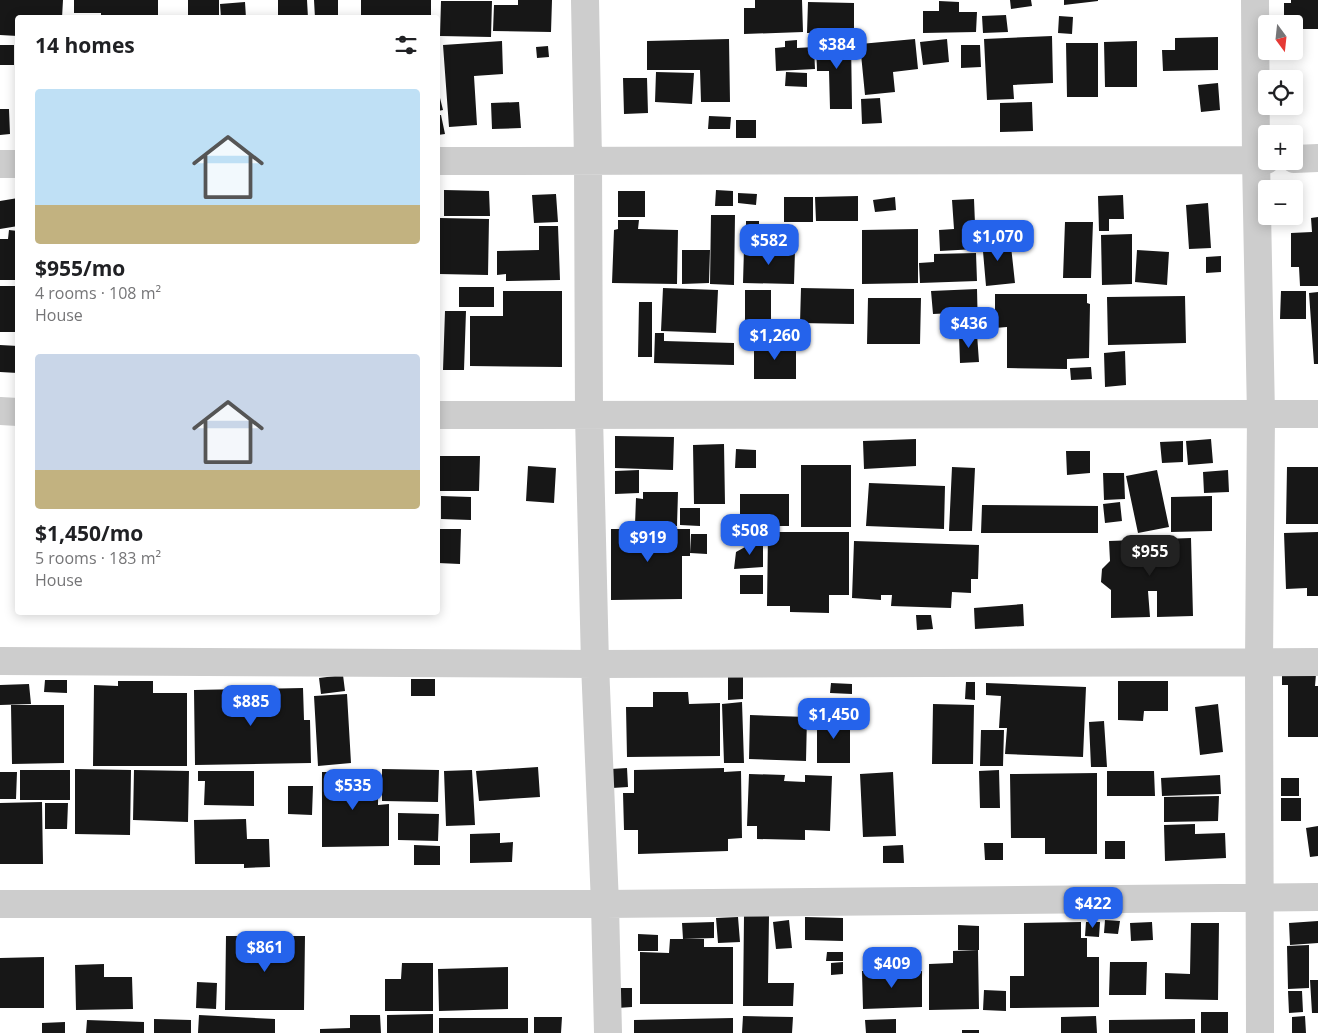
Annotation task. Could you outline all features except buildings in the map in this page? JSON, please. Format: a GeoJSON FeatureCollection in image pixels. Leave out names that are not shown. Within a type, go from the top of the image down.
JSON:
{"type":"FeatureCollection","features":[{"type":"Feature","properties":{"kind":"street"},"geometry":{"type":"LineString","coordinates":[[585,0],[589,416],[595,664],[605,904],[608,1033]]}},
{"type":"Feature","properties":{"kind":"street"},"geometry":{"type":"LineString","coordinates":[[1255,0],[1260,125]]}},
{"type":"Feature","properties":{"kind":"street"},"geometry":{"type":"LineString","coordinates":[[1303,159],[1318,158]]}},
{"type":"Feature","properties":{"kind":"street"},"geometry":{"type":"LineString","coordinates":[[440,161],[588,159],[1258,160]]}},
{"type":"Feature","properties":{"kind":"street"},"geometry":{"type":"LineString","coordinates":[[0,164],[15,164]]}},
{"type":"Feature","properties":{"kind":"street"},"geometry":{"type":"LineString","coordinates":[[1260,1033],[1261,170]]}},
{"type":"Feature","properties":{"kind":"street"},"geometry":{"type":"LineString","coordinates":[[0,411],[15,412]]}},
{"type":"Feature","properties":{"kind":"street"},"geometry":{"type":"LineString","coordinates":[[440,415],[1318,414]]}},
{"type":"Feature","properties":{"kind":"street"},"geometry":{"type":"LineString","coordinates":[[0,661],[595,664],[1318,662]]}},
{"type":"Feature","properties":{"kind":"street"},"geometry":{"type":"LineString","coordinates":[[0,904],[605,904],[1318,897]]}}]}
